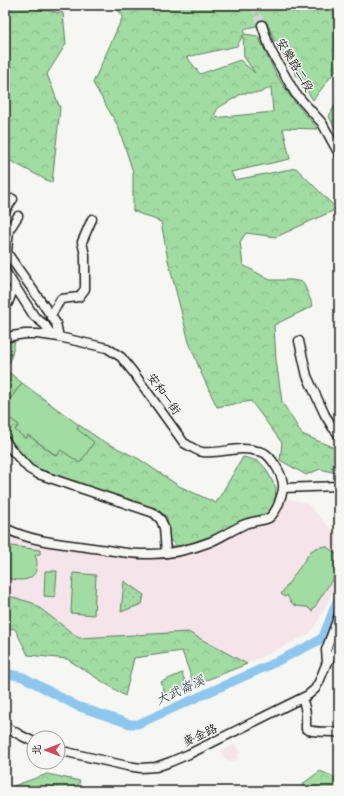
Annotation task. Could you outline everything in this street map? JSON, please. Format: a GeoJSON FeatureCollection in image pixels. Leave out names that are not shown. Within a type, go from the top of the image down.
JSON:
{"type":"FeatureCollection","features":[{"type":"Feature","properties":{"kind":"street","name":"安樂路二段"},"geometry":{"type":"LineString","coordinates":[[262,25],[271,51],[295,93],[322,123],[339,154]]}},
{"type":"Feature","properties":{"kind":"street"},"geometry":{"type":"LineString","coordinates":[[5,211],[13,199]]}},
{"type":"Feature","properties":{"kind":"street"},"geometry":{"type":"LineString","coordinates":[[18,216],[9,230],[6,251],[56,323],[55,336]]}},
{"type":"Feature","properties":{"kind":"street"},"geometry":{"type":"LineString","coordinates":[[51,315],[61,299],[79,297],[85,289],[85,255],[82,242],[92,219]]}},
{"type":"Feature","properties":{"kind":"street"},"geometry":{"type":"LineString","coordinates":[[5,271],[34,316],[55,336]]}},
{"type":"Feature","properties":{"kind":"street"},"geometry":{"type":"LineString","coordinates":[[5,305],[8,303],[14,287]]}},
{"type":"Feature","properties":{"kind":"street","name":"安和一街"},"geometry":{"type":"LineString","coordinates":[[5,336],[25,334],[55,336],[107,348],[121,358],[133,372],[184,443],[202,452],[242,448],[264,453],[274,462],[281,475],[283,488]]}},
{"type":"Feature","properties":{"kind":"street"},"geometry":{"type":"LineString","coordinates":[[299,341],[307,376],[325,415],[339,436]]}},
{"type":"Feature","properties":{"kind":"street"},"geometry":{"type":"LineString","coordinates":[[5,440],[10,448],[30,469],[38,474],[154,513],[161,520],[164,528],[166,553]]}},
{"type":"Feature","properties":{"kind":"street"},"geometry":{"type":"LineString","coordinates":[[5,528],[36,540],[127,552],[150,554],[166,553],[180,551],[210,542],[242,525],[268,518],[274,513],[278,506],[283,488],[339,486]]}},
{"type":"Feature","properties":{"kind":"street","name":"麥金路"},"geometry":{"type":"LineString","coordinates":[[327,662],[326,650],[339,615]]}},
{"type":"Feature","properties":{"kind":"street","name":"麥金路"},"geometry":{"type":"LineString","coordinates":[[66,752],[141,768],[156,767],[170,762],[308,696],[321,677],[327,662],[334,654],[339,640]]}},
{"type":"Feature","properties":{"kind":"street"},"geometry":{"type":"LineString","coordinates":[[302,700],[306,709],[306,729],[311,732],[339,732]]}},
{"type":"Feature","properties":{"kind":"street"},"geometry":{"type":"LineString","coordinates":[[5,726],[26,738]]}},
{"type":"Feature","properties":{"kind":"shaded area"},"geometry":{"type":"Polygon","coordinates":[[[287,498],[308,504],[339,536],[339,579],[319,620],[309,634],[247,664],[188,632],[79,638],[33,603],[5,595],[5,534],[32,542],[132,555],[167,556],[225,538],[268,522],[279,512],[287,498]]]}},
{"type":"Feature","properties":{"kind":"shaded area"},"geometry":{"type":"Polygon","coordinates":[[[235,744],[240,753],[237,754],[238,758],[231,762],[225,759],[221,751],[235,744]]]}},
{"type":"Feature","properties":{"kind":"green space"},"geometry":{"type":"Polygon","coordinates":[[[5,5],[63,13],[66,44],[47,74],[60,108],[52,183],[5,158],[5,5]]]}},
{"type":"Feature","properties":{"kind":"green space"},"geometry":{"type":"Polygon","coordinates":[[[114,5],[339,5],[339,66],[313,100],[278,48],[267,23],[245,29],[244,34],[258,36],[276,74],[293,100],[318,129],[283,128],[290,159],[231,172],[235,180],[296,168],[337,209],[276,237],[246,233],[240,242],[243,265],[270,280],[292,280],[303,282],[313,306],[274,325],[276,360],[282,402],[302,434],[339,450],[339,468],[331,467],[336,473],[320,469],[306,475],[280,460],[282,443],[251,401],[217,407],[202,375],[189,342],[168,260],[161,222],[133,211],[133,172],[118,126],[93,83],[123,16],[114,5]],[[243,35],[237,46],[187,57],[200,74],[240,60],[255,73],[244,57],[243,35]],[[271,87],[260,93],[243,93],[218,108],[213,118],[273,112],[271,87]]]}},
{"type":"Feature","properties":{"kind":"green space"},"geometry":{"type":"Polygon","coordinates":[[[339,98],[339,137],[329,116],[339,98]]]}},
{"type":"Feature","properties":{"kind":"green space"},"geometry":{"type":"Polygon","coordinates":[[[15,341],[10,362],[5,362],[5,343],[15,341]]]}},
{"type":"Feature","properties":{"kind":"green space"},"geometry":{"type":"Polygon","coordinates":[[[5,369],[22,383],[5,406],[5,369]]]}},
{"type":"Feature","properties":{"kind":"green space"},"geometry":{"type":"Polygon","coordinates":[[[22,383],[79,425],[77,429],[94,442],[80,463],[61,450],[57,456],[28,435],[26,439],[15,430],[19,425],[5,415],[5,406],[22,383]]]}},
{"type":"Feature","properties":{"kind":"green space"},"geometry":{"type":"Polygon","coordinates":[[[5,415],[19,425],[15,430],[28,435],[56,456],[79,425],[101,440],[139,459],[179,486],[216,503],[243,457],[260,462],[266,469],[276,488],[272,510],[260,517],[242,520],[224,532],[178,547],[169,539],[167,517],[159,511],[28,465],[5,433],[5,415]]]}},
{"type":"Feature","properties":{"kind":"green space"},"geometry":{"type":"Polygon","coordinates":[[[5,545],[40,550],[40,554],[35,555],[37,564],[36,572],[30,578],[21,580],[5,578],[5,545]]]}},
{"type":"Feature","properties":{"kind":"green space"},"geometry":{"type":"Polygon","coordinates":[[[325,546],[339,556],[339,569],[312,611],[308,607],[301,607],[293,604],[290,602],[287,595],[285,597],[281,594],[311,551],[325,546]]]}},
{"type":"Feature","properties":{"kind":"green space"},"geometry":{"type":"Polygon","coordinates":[[[45,571],[57,571],[55,597],[44,596],[45,571]]]}},
{"type":"Feature","properties":{"kind":"green space"},"geometry":{"type":"Polygon","coordinates":[[[73,573],[96,575],[94,615],[71,613],[73,573]]]}},
{"type":"Feature","properties":{"kind":"green space"},"geometry":{"type":"Polygon","coordinates":[[[124,581],[144,595],[142,604],[121,612],[124,581]]]}},
{"type":"Feature","properties":{"kind":"green space"},"geometry":{"type":"Polygon","coordinates":[[[5,595],[33,603],[79,638],[188,632],[247,664],[194,685],[182,651],[134,658],[125,696],[67,659],[28,655],[15,629],[5,628],[5,595]]]}},
{"type":"Feature","properties":{"kind":"green space"},"geometry":{"type":"Polygon","coordinates":[[[182,673],[187,687],[166,696],[161,682],[182,673]]]}},
{"type":"Feature","properties":{"kind":"green space"},"geometry":{"type":"Polygon","coordinates":[[[320,771],[339,779],[339,791],[300,791],[304,783],[320,771]]]}},
{"type":"Feature","properties":{"kind":"green space"},"geometry":{"type":"Polygon","coordinates":[[[47,774],[80,781],[76,791],[5,791],[5,789],[47,774]]]}},
{"type":"Feature","properties":{"kind":"waterway","name":"大武崙溪"},"geometry":{"type":"LineString","coordinates":[[5,673],[23,677],[77,706],[130,724],[138,724],[272,664],[316,642],[323,637],[339,596]]}},
{"type":"Feature","properties":{"kind":"tunnel"},"geometry":{"type":"LineString","coordinates":[[253,5],[262,25]]}}]}
